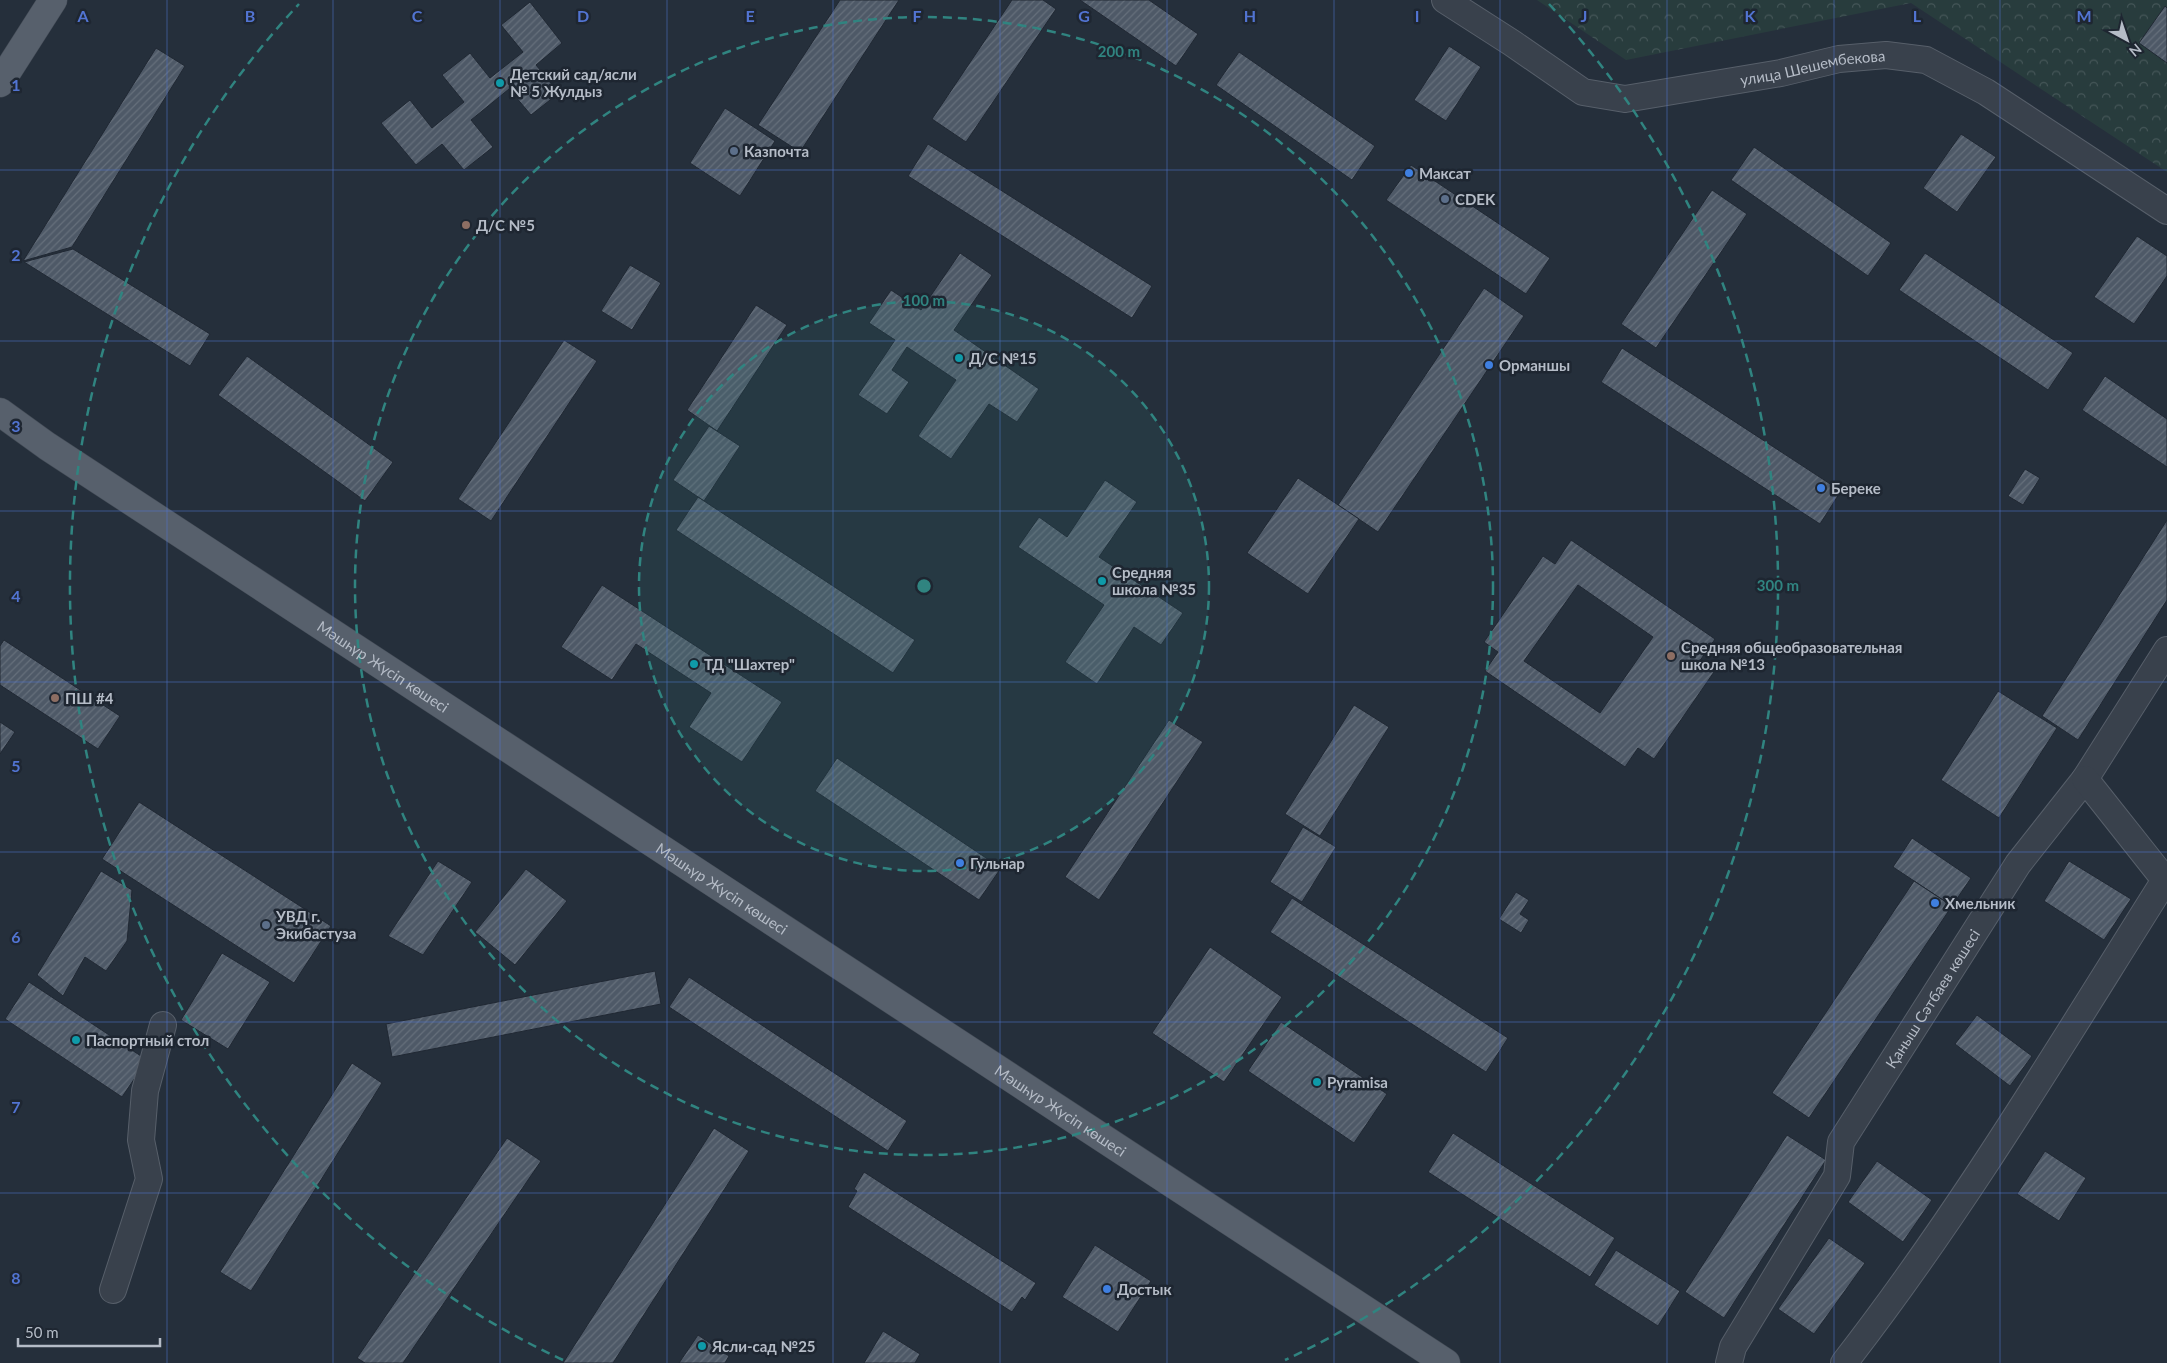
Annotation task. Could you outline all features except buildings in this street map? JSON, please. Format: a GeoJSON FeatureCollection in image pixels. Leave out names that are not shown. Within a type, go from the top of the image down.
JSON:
{"type":"FeatureCollection","features":[{"type":"Feature","properties":{"kind":"main road"},"geometry":{"type":"LineString","coordinates":[[0,83],[53,0]]}},
{"type":"Feature","properties":{"kind":"main road","name":"Мәшһүр Жүсіп көшесі"},"geometry":{"type":"LineString","coordinates":[[0,412],[55,451],[1446,1363]]}},
{"type":"Feature","properties":{"kind":"street","name":"улица Шешембекова"},"geometry":{"type":"LineString","coordinates":[[1445,0],[1583,92],[1625,99],[1781,72],[1839,59],[1886,55],[1926,60],[1986,92],[2167,211]]}},
{"type":"Feature","properties":{"kind":"street","name":"Қаныш Сәтбаев көшесі"},"geometry":{"type":"LineString","coordinates":[[1729,1363],[1734,1347],[1837,1176],[1841,1142],[2018,864],[2085,780],[2167,650]]}},
{"type":"Feature","properties":{"kind":"street"},"geometry":{"type":"LineString","coordinates":[[1844,1363],[1892,1301],[1985,1164],[2165,880],[2085,780]]}},
{"type":"Feature","properties":{"kind":"street"},"geometry":{"type":"LineString","coordinates":[[113,1290],[149,1180],[141,1140],[145,1091],[163,1024]]}},
{"type":"Feature","properties":{"kind":"green space"},"geometry":{"type":"Polygon","coordinates":[[[1537,0],[2167,0],[2167,172],[1911,3],[1626,60],[1537,0]]]}},
{"type":"Feature","properties":{"kind":"place","name":"Детский сад/ясли № 5 Жулдыз"},"geometry":{"type":"Point","coordinates":[500,83]}},
{"type":"Feature","properties":{"kind":"place","name":"Казпочта"},"geometry":{"type":"Point","coordinates":[734,151]}},
{"type":"Feature","properties":{"kind":"place","name":"Максат"},"geometry":{"type":"Point","coordinates":[1409,173]}},
{"type":"Feature","properties":{"kind":"place","name":"CDEK"},"geometry":{"type":"Point","coordinates":[1445,199]}},
{"type":"Feature","properties":{"kind":"place","name":"Д/С №5"},"geometry":{"type":"Point","coordinates":[466,225]}},
{"type":"Feature","properties":{"kind":"place","name":"Д/С №15"},"geometry":{"type":"Point","coordinates":[959,358]}},
{"type":"Feature","properties":{"kind":"place","name":"Орманшы"},"geometry":{"type":"Point","coordinates":[1489,365]}},
{"type":"Feature","properties":{"kind":"place","name":"Береке"},"geometry":{"type":"Point","coordinates":[1821,488]}},
{"type":"Feature","properties":{"kind":"place","name":"Средняя школа №35"},"geometry":{"type":"Point","coordinates":[1102,581]}},
{"type":"Feature","properties":{"kind":"place","name":"Средняя общеобразовательная школа №13"},"geometry":{"type":"Point","coordinates":[1671,656]}},
{"type":"Feature","properties":{"kind":"place","name":"ТД \"Шахтер\""},"geometry":{"type":"Point","coordinates":[694,664]}},
{"type":"Feature","properties":{"kind":"place","name":"ПШ #4"},"geometry":{"type":"Point","coordinates":[55,698]}},
{"type":"Feature","properties":{"kind":"place","name":"Гульнар"},"geometry":{"type":"Point","coordinates":[960,863]}},
{"type":"Feature","properties":{"kind":"place","name":"Хмельник"},"geometry":{"type":"Point","coordinates":[1935,903]}},
{"type":"Feature","properties":{"kind":"place","name":"УВД г. Экибастуза"},"geometry":{"type":"Point","coordinates":[266,925]}},
{"type":"Feature","properties":{"kind":"place","name":"Паспортный стол"},"geometry":{"type":"Point","coordinates":[76,1040]}},
{"type":"Feature","properties":{"kind":"place","name":"Pyramisa"},"geometry":{"type":"Point","coordinates":[1317,1082]}},
{"type":"Feature","properties":{"kind":"place","name":"Достык"},"geometry":{"type":"Point","coordinates":[1107,1289]}},
{"type":"Feature","properties":{"kind":"place","name":"Ясли-сад №25"},"geometry":{"type":"Point","coordinates":[702,1346]}}]}
